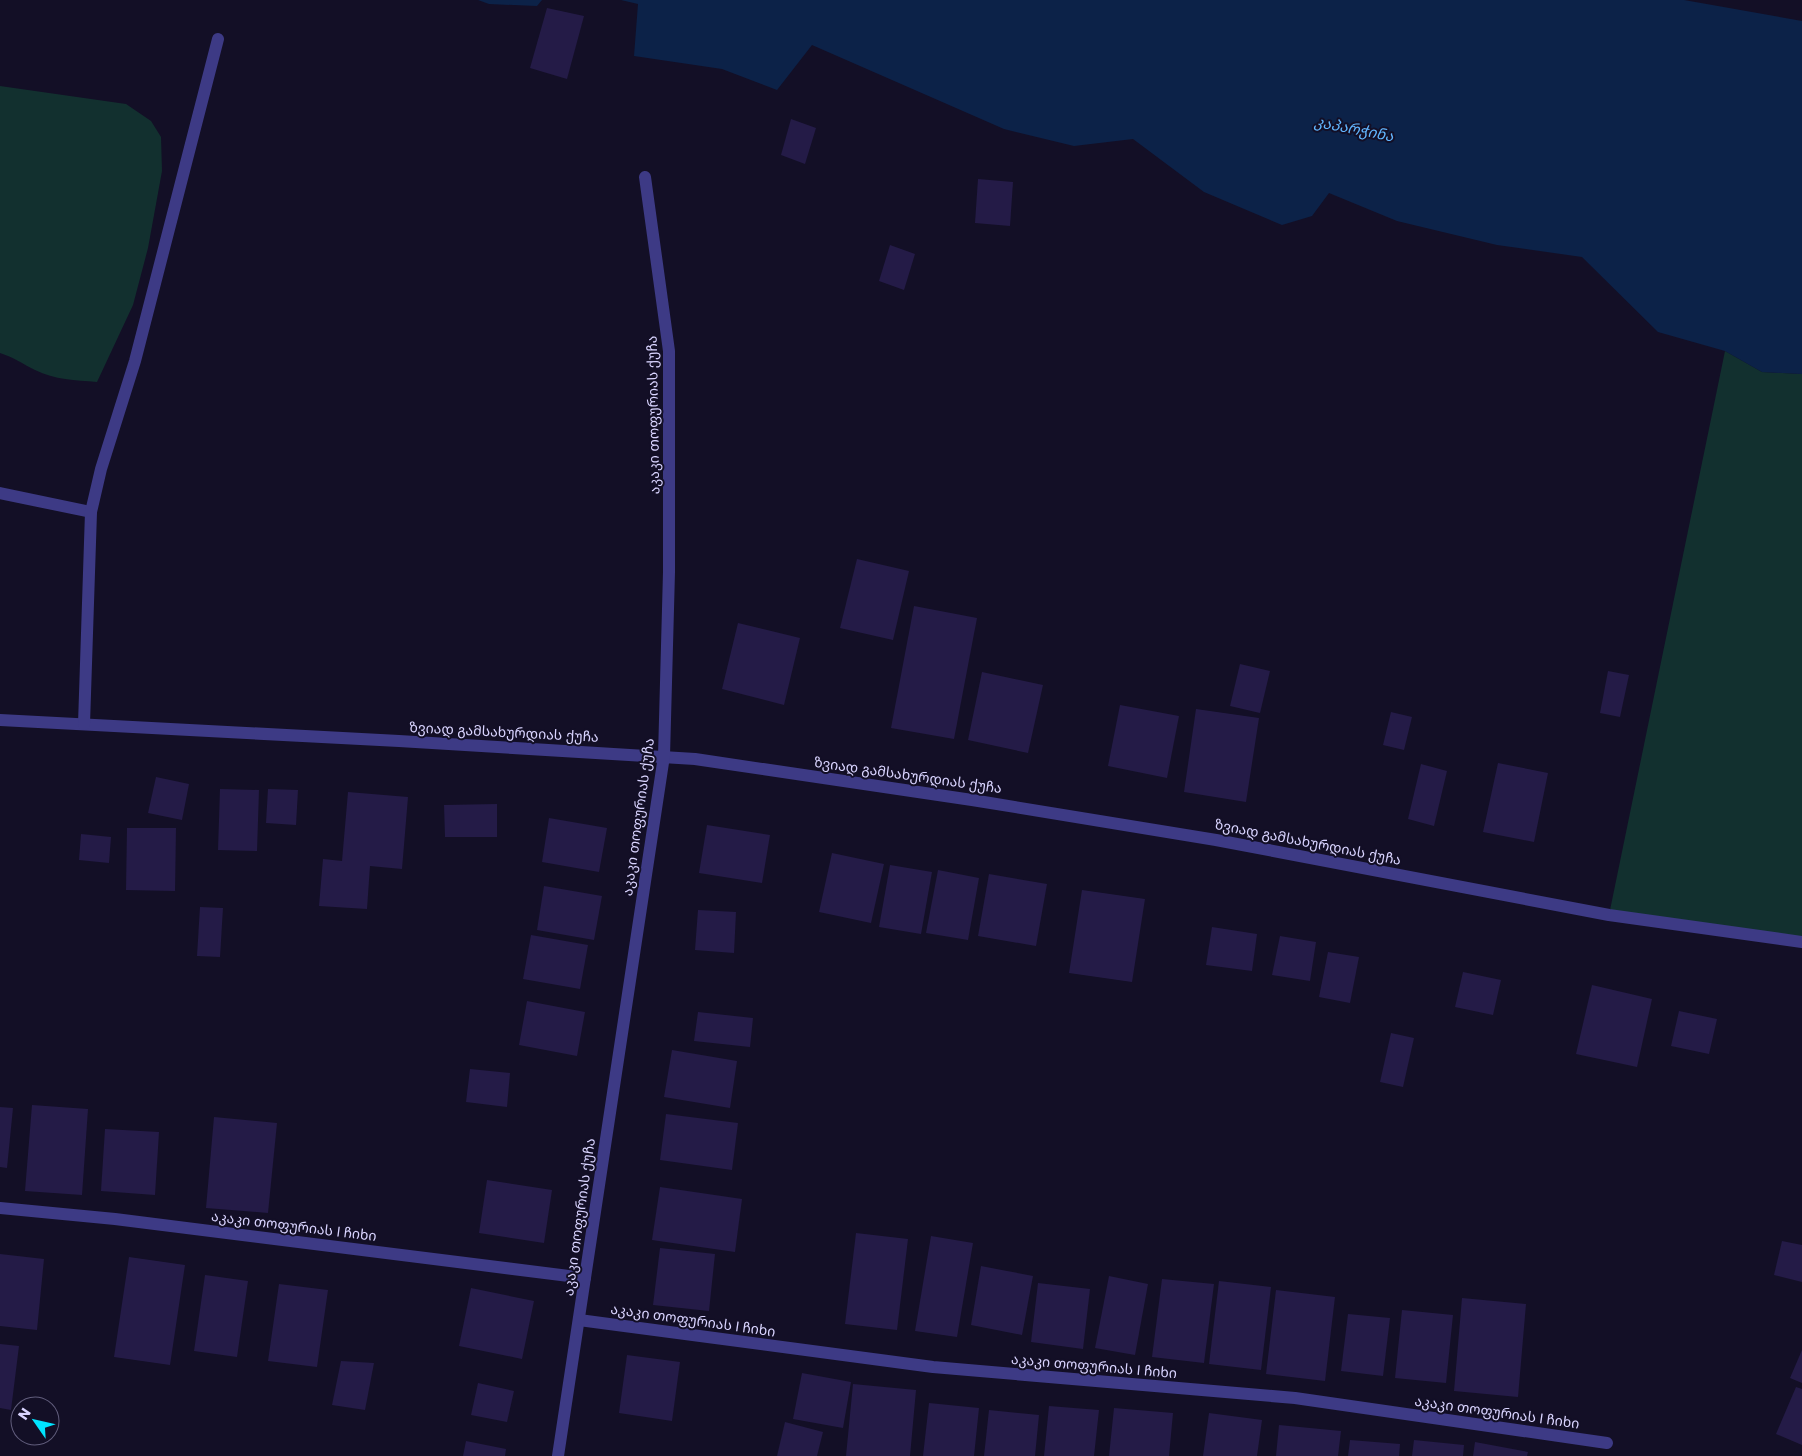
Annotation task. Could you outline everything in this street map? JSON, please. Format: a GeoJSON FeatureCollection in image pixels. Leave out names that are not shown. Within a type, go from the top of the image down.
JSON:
{"type":"FeatureCollection","features":[{"type":"Feature","properties":{"kind":"street"},"geometry":{"type":"LineString","coordinates":[[84,724],[91,512],[101,469],[135,361],[218,39]]}},
{"type":"Feature","properties":{"kind":"street","name":"აკაკი თოფურიას ქუჩა"},"geometry":{"type":"LineString","coordinates":[[558,1456],[664,756],[669,572],[669,351],[645,177]]}},
{"type":"Feature","properties":{"kind":"street"},"geometry":{"type":"LineString","coordinates":[[0,493],[91,512]]}},
{"type":"Feature","properties":{"kind":"street","name":"ზვიად გამსახურდიას ქუჩა"},"geometry":{"type":"LineString","coordinates":[[0,720],[664,756],[1011,806],[1216,840],[1609,915],[1802,942]]}},
{"type":"Feature","properties":{"kind":"street","name":"აკაკი თოფურიას I ჩიხი"},"geometry":{"type":"LineString","coordinates":[[0,1208],[115,1219],[584,1278]]}},
{"type":"Feature","properties":{"kind":"street","name":"აკაკი თოფურიას I ჩიხი"},"geometry":{"type":"LineString","coordinates":[[579,1320],[933,1367],[1295,1398],[1607,1443]]}},
{"type":"Feature","properties":{"kind":"green space"},"geometry":{"type":"Polygon","coordinates":[[[0,86],[126,104],[151,121],[161,137],[162,171],[148,248],[133,305],[97,382],[50,376],[0,353],[0,86]]]}},
{"type":"Feature","properties":{"kind":"green space"},"geometry":{"type":"Polygon","coordinates":[[[1725,351],[1762,372],[1802,374],[1802,941],[1609,915],[1725,351]]]}},
{"type":"Feature","properties":{"kind":"water"},"geometry":{"type":"Polygon","coordinates":[[[478,0],[542,0],[537,6],[489,4],[478,0]]]}},
{"type":"Feature","properties":{"kind":"water","name":"კაპარჭინა"},"geometry":{"type":"Polygon","coordinates":[[[621,0],[1684,0],[1802,21],[1802,374],[1762,372],[1725,351],[1658,332],[1582,257],[1497,245],[1397,221],[1329,193],[1312,216],[1282,225],[1204,192],[1133,139],[1074,146],[1004,129],[812,45],[777,90],[722,69],[634,56],[638,4],[621,0]]]}},
{"type":"Feature","properties":{"kind":"building"},"geometry":{"type":"Polygon","coordinates":[[[547,8],[584,16],[567,79],[530,68],[547,8]]]}},
{"type":"Feature","properties":{"kind":"building"},"geometry":{"type":"Polygon","coordinates":[[[791,119],[816,128],[805,164],[781,155],[791,119]]]}},
{"type":"Feature","properties":{"kind":"building"},"geometry":{"type":"Polygon","coordinates":[[[978,179],[1013,182],[1010,226],[975,223],[978,179]]]}},
{"type":"Feature","properties":{"kind":"building"},"geometry":{"type":"Polygon","coordinates":[[[890,245],[915,254],[904,290],[879,281],[890,245]]]}},
{"type":"Feature","properties":{"kind":"building"},"geometry":{"type":"Polygon","coordinates":[[[857,559],[909,571],[893,640],[840,628],[857,559]]]}},
{"type":"Feature","properties":{"kind":"building"},"geometry":{"type":"Polygon","coordinates":[[[914,606],[977,618],[954,739],[891,728],[914,606]]]}},
{"type":"Feature","properties":{"kind":"building"},"geometry":{"type":"Polygon","coordinates":[[[738,623],[800,638],[784,705],[722,689],[738,623]]]}},
{"type":"Feature","properties":{"kind":"building"},"geometry":{"type":"Polygon","coordinates":[[[1240,664],[1270,671],[1260,713],[1230,706],[1240,664]]]}},
{"type":"Feature","properties":{"kind":"building"},"geometry":{"type":"Polygon","coordinates":[[[1608,671],[1629,675],[1620,717],[1600,713],[1608,671]]]}},
{"type":"Feature","properties":{"kind":"building"},"geometry":{"type":"Polygon","coordinates":[[[982,672],[1043,685],[1028,753],[968,740],[982,672]]]}},
{"type":"Feature","properties":{"kind":"building"},"geometry":{"type":"Polygon","coordinates":[[[1120,705],[1179,716],[1167,778],[1108,766],[1120,705]]]}},
{"type":"Feature","properties":{"kind":"building"},"geometry":{"type":"Polygon","coordinates":[[[1196,709],[1259,718],[1246,802],[1184,792],[1196,709]]]}},
{"type":"Feature","properties":{"kind":"building"},"geometry":{"type":"Polygon","coordinates":[[[1391,712],[1412,717],[1404,750],[1383,745],[1391,712]]]}},
{"type":"Feature","properties":{"kind":"building"},"geometry":{"type":"Polygon","coordinates":[[[1498,763],[1548,773],[1534,842],[1483,832],[1498,763]]]}},
{"type":"Feature","properties":{"kind":"building"},"geometry":{"type":"Polygon","coordinates":[[[1421,764],[1447,771],[1434,826],[1408,819],[1421,764]]]}},
{"type":"Feature","properties":{"kind":"building"},"geometry":{"type":"Polygon","coordinates":[[[156,777],[189,784],[182,820],[148,813],[156,777]]]}},
{"type":"Feature","properties":{"kind":"building"},"geometry":{"type":"Polygon","coordinates":[[[220,789],[259,790],[257,851],[218,850],[220,789]]]}},
{"type":"Feature","properties":{"kind":"building"},"geometry":{"type":"Polygon","coordinates":[[[268,789],[298,790],[296,825],[266,823],[268,789]]]}},
{"type":"Feature","properties":{"kind":"building"},"geometry":{"type":"Polygon","coordinates":[[[348,792],[408,797],[402,869],[370,866],[367,909],[319,906],[323,859],[342,861],[348,792]]]}},
{"type":"Feature","properties":{"kind":"building"},"geometry":{"type":"Polygon","coordinates":[[[497,804],[497,837],[445,837],[444,805],[497,804]]]}},
{"type":"Feature","properties":{"kind":"building"},"geometry":{"type":"Polygon","coordinates":[[[549,818],[607,828],[599,872],[542,862],[549,818]]]}},
{"type":"Feature","properties":{"kind":"building"},"geometry":{"type":"Polygon","coordinates":[[[707,825],[770,835],[762,883],[699,873],[707,825]]]}},
{"type":"Feature","properties":{"kind":"building"},"geometry":{"type":"Polygon","coordinates":[[[127,828],[176,828],[175,891],[126,890],[127,828]]]}},
{"type":"Feature","properties":{"kind":"building"},"geometry":{"type":"Polygon","coordinates":[[[81,834],[111,837],[109,863],[79,860],[81,834]]]}},
{"type":"Feature","properties":{"kind":"building"},"geometry":{"type":"Polygon","coordinates":[[[832,853],[884,864],[871,923],[819,912],[832,853]]]}},
{"type":"Feature","properties":{"kind":"building"},"geometry":{"type":"Polygon","coordinates":[[[890,865],[932,872],[921,934],[879,927],[890,865]]]}},
{"type":"Feature","properties":{"kind":"building"},"geometry":{"type":"Polygon","coordinates":[[[938,870],[979,878],[968,940],[926,933],[938,870]]]}},
{"type":"Feature","properties":{"kind":"building"},"geometry":{"type":"Polygon","coordinates":[[[989,874],[1047,884],[1036,946],[978,936],[989,874]]]}},
{"type":"Feature","properties":{"kind":"building"},"geometry":{"type":"Polygon","coordinates":[[[544,886],[602,896],[594,940],[537,930],[544,886]]]}},
{"type":"Feature","properties":{"kind":"building"},"geometry":{"type":"Polygon","coordinates":[[[1082,890],[1145,899],[1132,982],[1069,973],[1082,890]]]}},
{"type":"Feature","properties":{"kind":"building"},"geometry":{"type":"Polygon","coordinates":[[[200,907],[223,908],[220,957],[197,956],[200,907]]]}},
{"type":"Feature","properties":{"kind":"building"},"geometry":{"type":"Polygon","coordinates":[[[698,910],[736,912],[734,953],[695,950],[698,910]]]}},
{"type":"Feature","properties":{"kind":"building"},"geometry":{"type":"Polygon","coordinates":[[[1212,927],[1257,934],[1252,971],[1206,965],[1212,927]]]}},
{"type":"Feature","properties":{"kind":"building"},"geometry":{"type":"Polygon","coordinates":[[[531,935],[588,945],[580,989],[523,979],[531,935]]]}},
{"type":"Feature","properties":{"kind":"building"},"geometry":{"type":"Polygon","coordinates":[[[1280,936],[1316,942],[1310,981],[1272,975],[1280,936]]]}},
{"type":"Feature","properties":{"kind":"building"},"geometry":{"type":"Polygon","coordinates":[[[1328,952],[1359,957],[1350,1003],[1319,997],[1328,952]]]}},
{"type":"Feature","properties":{"kind":"building"},"geometry":{"type":"Polygon","coordinates":[[[1463,972],[1501,980],[1493,1015],[1455,1007],[1463,972]]]}},
{"type":"Feature","properties":{"kind":"building"},"geometry":{"type":"Polygon","coordinates":[[[1592,985],[1652,999],[1637,1067],[1576,1054],[1592,985]]]}},
{"type":"Feature","properties":{"kind":"building"},"geometry":{"type":"Polygon","coordinates":[[[527,1001],[585,1012],[577,1056],[519,1045],[527,1001]]]}},
{"type":"Feature","properties":{"kind":"building"},"geometry":{"type":"Polygon","coordinates":[[[1679,1011],[1717,1019],[1709,1054],[1671,1046],[1679,1011]]]}},
{"type":"Feature","properties":{"kind":"building"},"geometry":{"type":"Polygon","coordinates":[[[698,1012],[753,1018],[750,1047],[694,1041],[698,1012]]]}},
{"type":"Feature","properties":{"kind":"building"},"geometry":{"type":"Polygon","coordinates":[[[1391,1033],[1414,1038],[1403,1087],[1380,1082],[1391,1033]]]}},
{"type":"Feature","properties":{"kind":"building"},"geometry":{"type":"Polygon","coordinates":[[[672,1050],[737,1061],[730,1108],[664,1097],[672,1050]]]}},
{"type":"Feature","properties":{"kind":"building"},"geometry":{"type":"Polygon","coordinates":[[[470,1069],[510,1073],[507,1107],[466,1102],[470,1069]]]}},
{"type":"Feature","properties":{"kind":"building"},"geometry":{"type":"Polygon","coordinates":[[[32,1105],[88,1109],[82,1195],[25,1191],[32,1105]]]}},
{"type":"Feature","properties":{"kind":"building"},"geometry":{"type":"Polygon","coordinates":[[[0,1107],[13,1108],[7,1168],[0,1167],[0,1107]]]}},
{"type":"Feature","properties":{"kind":"building"},"geometry":{"type":"Polygon","coordinates":[[[666,1114],[738,1123],[732,1170],[660,1160],[666,1114]]]}},
{"type":"Feature","properties":{"kind":"building"},"geometry":{"type":"Polygon","coordinates":[[[214,1117],[277,1123],[268,1213],[206,1208],[214,1117]]]}},
{"type":"Feature","properties":{"kind":"building"},"geometry":{"type":"Polygon","coordinates":[[[105,1129],[159,1132],[155,1195],[101,1191],[105,1129]]]}},
{"type":"Feature","properties":{"kind":"building"},"geometry":{"type":"Polygon","coordinates":[[[487,1180],[552,1190],[544,1243],[479,1233],[487,1180]]]}},
{"type":"Feature","properties":{"kind":"building"},"geometry":{"type":"Polygon","coordinates":[[[660,1187],[742,1199],[735,1252],[652,1240],[660,1187]]]}},
{"type":"Feature","properties":{"kind":"building"},"geometry":{"type":"Polygon","coordinates":[[[856,1233],[908,1239],[897,1330],[845,1324],[856,1233]]]}},
{"type":"Feature","properties":{"kind":"building"},"geometry":{"type":"Polygon","coordinates":[[[931,1236],[973,1243],[957,1337],[915,1331],[931,1236]]]}},
{"type":"Feature","properties":{"kind":"building"},"geometry":{"type":"Polygon","coordinates":[[[1782,1241],[1802,1245],[1802,1282],[1774,1275],[1782,1241]]]}},
{"type":"Feature","properties":{"kind":"building"},"geometry":{"type":"Polygon","coordinates":[[[660,1248],[715,1254],[709,1311],[653,1305],[660,1248]]]}},
{"type":"Feature","properties":{"kind":"building"},"geometry":{"type":"Polygon","coordinates":[[[0,1254],[44,1259],[37,1330],[0,1326],[0,1254]]]}},
{"type":"Feature","properties":{"kind":"building"},"geometry":{"type":"Polygon","coordinates":[[[129,1257],[185,1265],[170,1365],[114,1357],[129,1257]]]}},
{"type":"Feature","properties":{"kind":"building"},"geometry":{"type":"Polygon","coordinates":[[[981,1266],[1033,1276],[1022,1335],[971,1325],[981,1266]]]}},
{"type":"Feature","properties":{"kind":"building"},"geometry":{"type":"Polygon","coordinates":[[[205,1275],[248,1281],[237,1357],[194,1351],[205,1275]]]}},
{"type":"Feature","properties":{"kind":"building"},"geometry":{"type":"Polygon","coordinates":[[[1109,1276],[1148,1284],[1135,1355],[1095,1348],[1109,1276]]]}},
{"type":"Feature","properties":{"kind":"building"},"geometry":{"type":"Polygon","coordinates":[[[1162,1279],[1214,1284],[1204,1363],[1152,1357],[1162,1279]]]}},
{"type":"Feature","properties":{"kind":"building"},"geometry":{"type":"Polygon","coordinates":[[[1219,1281],[1271,1287],[1261,1370],[1209,1364],[1219,1281]]]}},
{"type":"Feature","properties":{"kind":"building"},"geometry":{"type":"Polygon","coordinates":[[[1038,1283],[1090,1289],[1083,1349],[1031,1342],[1038,1283]]]}},
{"type":"Feature","properties":{"kind":"building"},"geometry":{"type":"Polygon","coordinates":[[[279,1284],[328,1290],[317,1367],[268,1361],[279,1284]]]}},
{"type":"Feature","properties":{"kind":"building"},"geometry":{"type":"Polygon","coordinates":[[[471,1288],[534,1301],[522,1359],[459,1346],[471,1288]]]}},
{"type":"Feature","properties":{"kind":"building"},"geometry":{"type":"Polygon","coordinates":[[[1276,1290],[1335,1297],[1325,1381],[1266,1374],[1276,1290]]]}},
{"type":"Feature","properties":{"kind":"building"},"geometry":{"type":"Polygon","coordinates":[[[1462,1298],[1526,1304],[1518,1397],[1454,1391],[1462,1298]]]}},
{"type":"Feature","properties":{"kind":"building"},"geometry":{"type":"Polygon","coordinates":[[[1402,1310],[1453,1315],[1446,1383],[1395,1378],[1402,1310]]]}},
{"type":"Feature","properties":{"kind":"building"},"geometry":{"type":"Polygon","coordinates":[[[1348,1314],[1390,1318],[1383,1376],[1341,1371],[1348,1314]]]}},
{"type":"Feature","properties":{"kind":"building"},"geometry":{"type":"Polygon","coordinates":[[[0,1344],[19,1346],[13,1396],[10,1396],[10,1410],[0,1408],[0,1344]]]}},
{"type":"Feature","properties":{"kind":"building"},"geometry":{"type":"Polygon","coordinates":[[[1802,1350],[1802,1383],[1790,1378],[1802,1350]]]}},
{"type":"Feature","properties":{"kind":"building"},"geometry":{"type":"Polygon","coordinates":[[[627,1355],[680,1362],[672,1421],[619,1413],[627,1355]]]}},
{"type":"Feature","properties":{"kind":"building"},"geometry":{"type":"Polygon","coordinates":[[[341,1361],[374,1363],[365,1410],[332,1405],[341,1361]]]}},
{"type":"Feature","properties":{"kind":"building"},"geometry":{"type":"Polygon","coordinates":[[[802,1373],[851,1382],[843,1428],[793,1419],[802,1373]]]}},
{"type":"Feature","properties":{"kind":"building"},"geometry":{"type":"Polygon","coordinates":[[[478,1383],[514,1391],[507,1422],[471,1415],[478,1383]]]}},
{"type":"Feature","properties":{"kind":"building"},"geometry":{"type":"Polygon","coordinates":[[[853,1384],[916,1390],[910,1456],[846,1456],[853,1384]]]}},
{"type":"Feature","properties":{"kind":"building"},"geometry":{"type":"Polygon","coordinates":[[[1796,1387],[1802,1389],[1802,1445],[1776,1434],[1796,1387]]]}},
{"type":"Feature","properties":{"kind":"building"},"geometry":{"type":"Polygon","coordinates":[[[929,1403],[979,1408],[974,1456],[923,1456],[929,1403]]]}},
{"type":"Feature","properties":{"kind":"building"},"geometry":{"type":"Polygon","coordinates":[[[1049,1406],[1099,1410],[1094,1456],[1044,1456],[1049,1406]]]}},
{"type":"Feature","properties":{"kind":"building"},"geometry":{"type":"Polygon","coordinates":[[[1114,1408],[1173,1413],[1169,1456],[1109,1456],[1114,1408]]]}},
{"type":"Feature","properties":{"kind":"building"},"geometry":{"type":"Polygon","coordinates":[[[989,1410],[1039,1415],[1035,1456],[984,1456],[989,1410]]]}},
{"type":"Feature","properties":{"kind":"building"},"geometry":{"type":"Polygon","coordinates":[[[1209,1413],[1262,1420],[1257,1456],[1203,1456],[1209,1413]]]}},
{"type":"Feature","properties":{"kind":"building"},"geometry":{"type":"Polygon","coordinates":[[[785,1422],[823,1432],[817,1456],[777,1456],[785,1422]]]}},
{"type":"Feature","properties":{"kind":"building"},"geometry":{"type":"Polygon","coordinates":[[[1279,1425],[1341,1431],[1338,1456],[1276,1456],[1279,1425]]]}},
{"type":"Feature","properties":{"kind":"building"},"geometry":{"type":"Polygon","coordinates":[[[1350,1440],[1400,1444],[1399,1456],[1348,1456],[1350,1440]]]}},
{"type":"Feature","properties":{"kind":"building"},"geometry":{"type":"Polygon","coordinates":[[[1414,1440],[1464,1445],[1463,1456],[1412,1456],[1414,1440]]]}},
{"type":"Feature","properties":{"kind":"building"},"geometry":{"type":"Polygon","coordinates":[[[466,1441],[506,1449],[505,1456],[463,1456],[466,1441]]]}},
{"type":"Feature","properties":{"kind":"building"},"geometry":{"type":"Polygon","coordinates":[[[1475,1442],[1528,1452],[1527,1456],[1473,1456],[1475,1442]]]}}]}
